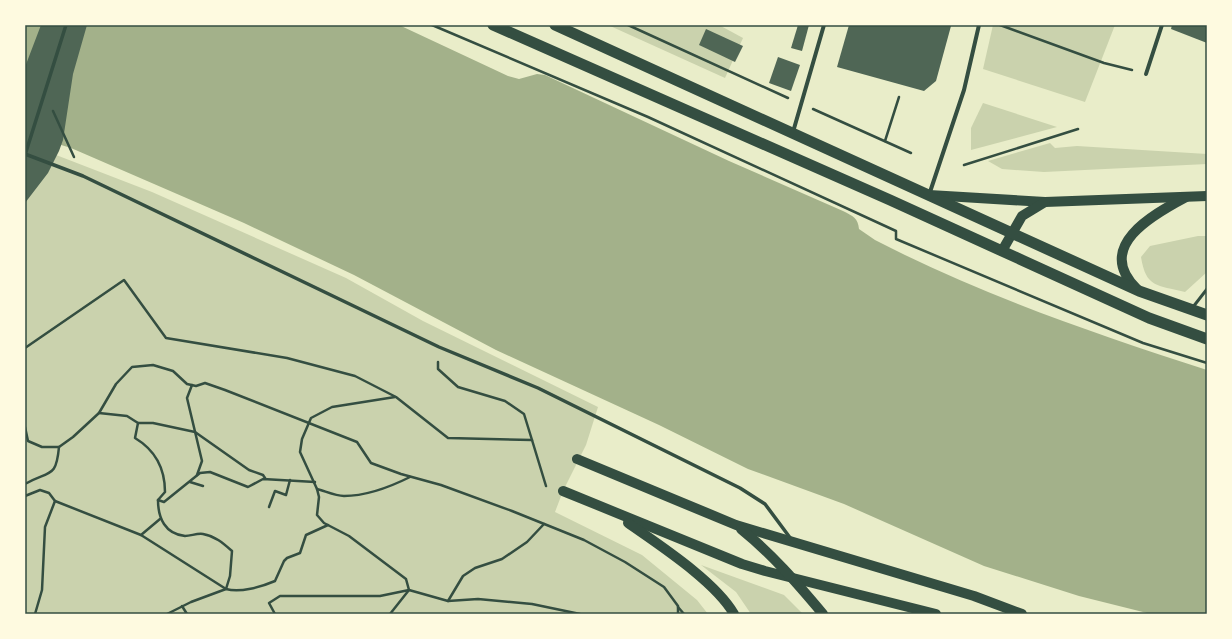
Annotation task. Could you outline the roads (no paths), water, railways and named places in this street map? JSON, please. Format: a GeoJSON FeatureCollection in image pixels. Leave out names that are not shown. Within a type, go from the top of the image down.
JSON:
{"type":"FeatureCollection","features":[{"type":"Feature","properties":{"kind":"highway"},"geometry":{"type":"LineString","coordinates":[[494,25],[1149,318],[1207,339]]}},
{"type":"Feature","properties":{"kind":"highway"},"geometry":{"type":"LineString","coordinates":[[555,25],[1139,291],[1207,315]]}},
{"type":"Feature","properties":{"kind":"main road"},"geometry":{"type":"LineString","coordinates":[[929,195],[1045,202],[1207,196]]}},
{"type":"Feature","properties":{"kind":"main road"},"geometry":{"type":"LineString","coordinates":[[1139,291],[1126,279],[1121,260],[1124,248],[1130,236],[1155,214],[1188,196]]}},
{"type":"Feature","properties":{"kind":"main road"},"geometry":{"type":"LineString","coordinates":[[1002,251],[1011,232],[1022,216],[1045,202]]}},
{"type":"Feature","properties":{"kind":"main road"},"geometry":{"type":"LineString","coordinates":[[577,459],[736,525],[974,596],[1022,614]]}},
{"type":"Feature","properties":{"kind":"main road"},"geometry":{"type":"LineString","coordinates":[[563,491],[742,564],[936,614]]}},
{"type":"Feature","properties":{"kind":"main road"},"geometry":{"type":"LineString","coordinates":[[615,513],[674,556],[719,594],[728,603],[734,614]]}},
{"type":"Feature","properties":{"kind":"main road"},"geometry":{"type":"LineString","coordinates":[[736,525],[762,546],[794,578],[823,614]]}},
{"type":"Feature","properties":{"kind":"street"},"geometry":{"type":"LineString","coordinates":[[66,25],[25,154],[83,176],[439,347],[538,388],[740,488],[764,504],[793,542]]}},
{"type":"Feature","properties":{"kind":"street"},"geometry":{"type":"LineString","coordinates":[[792,133],[824,25]]}},
{"type":"Feature","properties":{"kind":"street"},"geometry":{"type":"LineString","coordinates":[[929,195],[964,90],[980,25]]}},
{"type":"Feature","properties":{"kind":"street"},"geometry":{"type":"LineString","coordinates":[[1146,74],[1162,25]]}},
{"type":"Feature","properties":{"kind":"lane"},"geometry":{"type":"LineString","coordinates":[[1191,310],[1207,289]]}}]}
